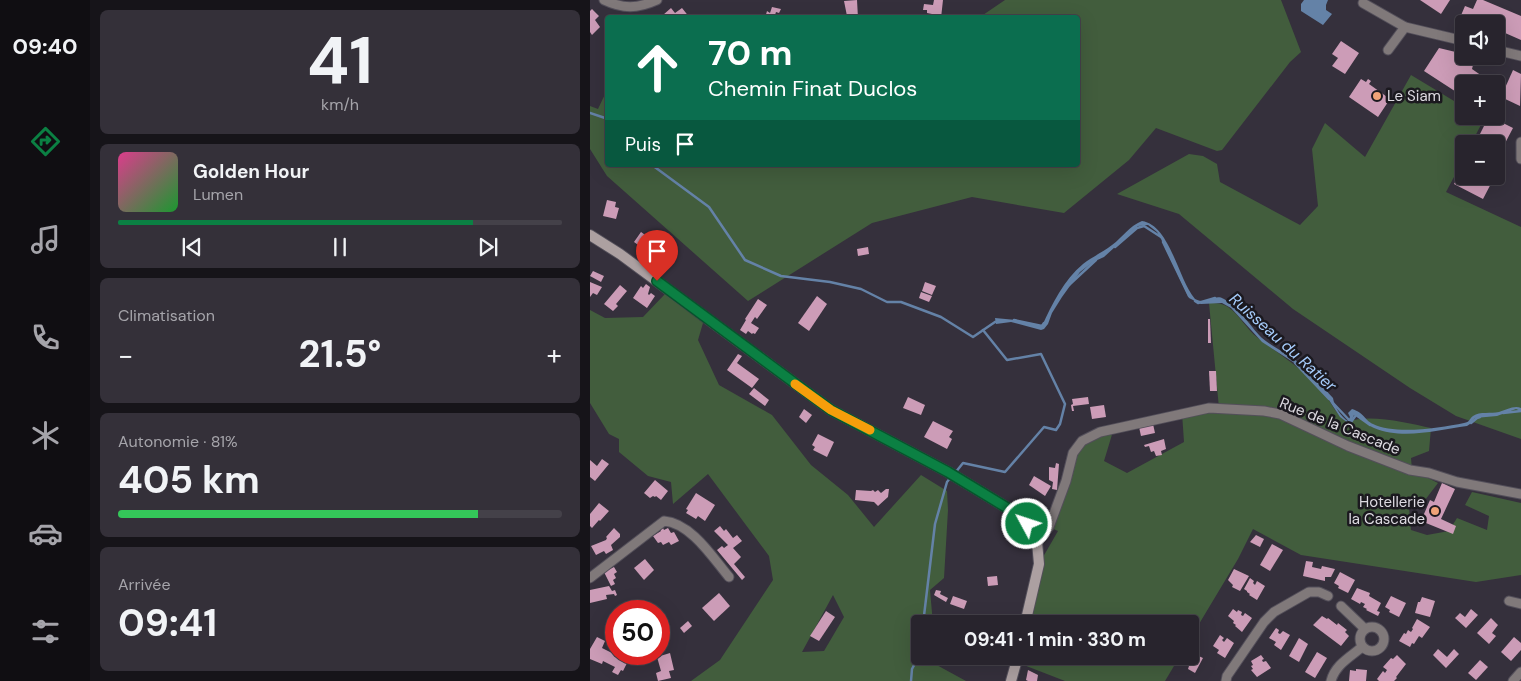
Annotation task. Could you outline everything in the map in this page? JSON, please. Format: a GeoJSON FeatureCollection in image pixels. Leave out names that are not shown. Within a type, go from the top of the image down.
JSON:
{"type":"FeatureCollection","features":[{"type":"Feature","properties":{"kind":"main road"},"geometry":{"type":"LineString","coordinates":[[590,235],[620,254],[831,410],[948,472],[1009,509],[1027,524],[1037,542],[1039,564],[1027,615]]}},
{"type":"Feature","properties":{"kind":"main road"},"geometry":{"type":"LineString","coordinates":[[1011,681],[1015,665]]}},
{"type":"Feature","properties":{"kind":"street"},"geometry":{"type":"LineString","coordinates":[[604,0],[616,6],[640,7],[656,0]]}},
{"type":"Feature","properties":{"kind":"street"},"geometry":{"type":"LineString","coordinates":[[1363,3],[1405,27],[1455,39]]}},
{"type":"Feature","properties":{"kind":"street"},"geometry":{"type":"LineString","coordinates":[[1388,50],[1405,27]]}},
{"type":"Feature","properties":{"kind":"street"},"geometry":{"type":"LineString","coordinates":[[1505,52],[1521,56]]}},
{"type":"Feature","properties":{"kind":"street"},"geometry":{"type":"LineString","coordinates":[[1521,142],[1521,158]]}},
{"type":"Feature","properties":{"kind":"street","name":"Rue de la Cascade"},"geometry":{"type":"LineString","coordinates":[[1037,542],[1049,527],[1066,481],[1073,453],[1082,440],[1100,432],[1209,408],[1264,410],[1280,414],[1348,446],[1410,470],[1429,472],[1457,482],[1521,494]]}},
{"type":"Feature","properties":{"kind":"street"},"geometry":{"type":"LineString","coordinates":[[590,578],[664,521],[672,521],[692,533],[729,577]]}},
{"type":"Feature","properties":{"kind":"street"},"geometry":{"type":"LineString","coordinates":[[1226,681],[1227,676],[1264,622],[1274,612],[1309,592],[1319,592],[1328,596]]}},
{"type":"Feature","properties":{"kind":"street"},"geometry":{"type":"LineString","coordinates":[[1510,601],[1521,604]]}},
{"type":"Feature","properties":{"kind":"street"},"geometry":{"type":"LineString","coordinates":[[1341,606],[1365,629]]}},
{"type":"Feature","properties":{"kind":"street"},"geometry":{"type":"LineString","coordinates":[[1373,627],[1380,630],[1385,641],[1378,651],[1369,652],[1362,647],[1360,636],[1365,629],[1373,627]]}},
{"type":"Feature","properties":{"kind":"street"},"geometry":{"type":"LineString","coordinates":[[1331,681],[1336,669],[1362,647]]}},
{"type":"Feature","properties":{"kind":"street"},"geometry":{"type":"LineString","coordinates":[[1513,681],[1521,672]]}},
{"type":"Feature","properties":{"kind":"green space"},"geometry":{"type":"Polygon","coordinates":[[[1005,0],[1281,0],[1301,52],[1290,62],[1222,150],[1217,151],[1156,128],[1129,160],[1064,213],[972,197],[872,223],[748,301],[607,176],[590,149],[590,106],[598,109],[605,94],[605,167],[1080,167],[1080,15],[983,15],[1005,0]]]}},
{"type":"Feature","properties":{"kind":"green space"},"geometry":{"type":"Polygon","coordinates":[[[1411,75],[1455,102],[1455,125],[1481,125],[1476,135],[1455,135],[1455,175],[1446,192],[1521,227],[1521,439],[1456,416],[1410,388],[1293,309],[1179,214],[1117,194],[1189,154],[1203,156],[1217,164],[1220,182],[1300,225],[1318,206],[1312,149],[1325,123],[1365,157],[1411,75]]]}},
{"type":"Feature","properties":{"kind":"green space"},"geometry":{"type":"Polygon","coordinates":[[[665,294],[703,323],[698,340],[719,385],[772,415],[811,465],[848,495],[874,527],[921,475],[947,491],[948,510],[944,578],[930,590],[932,615],[911,615],[911,665],[937,665],[966,681],[691,681],[720,660],[773,580],[769,556],[708,474],[673,504],[671,482],[648,476],[619,452],[619,439],[609,434],[590,403],[590,310],[605,318],[643,317],[665,294]],[[833,595],[802,652],[824,651],[844,617],[833,595]]]}},
{"type":"Feature","properties":{"kind":"green space"},"geometry":{"type":"Polygon","coordinates":[[[1209,303],[1217,303],[1232,310],[1254,334],[1309,377],[1324,393],[1340,416],[1348,422],[1366,418],[1431,428],[1429,451],[1411,458],[1412,470],[1438,483],[1425,500],[1409,507],[1411,530],[1427,535],[1449,531],[1457,518],[1487,530],[1489,516],[1465,505],[1472,492],[1521,503],[1521,575],[1476,582],[1301,555],[1253,529],[1238,559],[1199,624],[1199,615],[1027,615],[1039,564],[1058,531],[1049,527],[1082,441],[1114,428],[1104,461],[1127,473],[1184,442],[1182,413],[1219,408],[1209,303]]]}},
{"type":"Feature","properties":{"kind":"green space"},"geometry":{"type":"Polygon","coordinates":[[[1024,665],[1175,665],[1165,681],[1065,681],[1024,665]]]}},
{"type":"Feature","properties":{"kind":"water"},"geometry":{"type":"Polygon","coordinates":[[[1304,0],[1328,0],[1326,10],[1332,14],[1323,25],[1301,11],[1301,4],[1304,0]]]}},
{"type":"Feature","properties":{"kind":"water"},"geometry":{"type":"Polygon","coordinates":[[[1142,221],[1152,225],[1167,242],[1183,279],[1195,299],[1204,301],[1217,297],[1224,299],[1239,311],[1263,339],[1294,359],[1312,374],[1333,398],[1338,411],[1348,421],[1350,417],[1348,413],[1352,409],[1360,412],[1373,424],[1405,430],[1464,423],[1476,414],[1499,412],[1513,407],[1521,408],[1521,411],[1516,409],[1497,416],[1475,418],[1467,426],[1409,434],[1385,432],[1372,427],[1356,415],[1348,423],[1340,417],[1327,397],[1296,364],[1262,342],[1231,308],[1222,303],[1201,304],[1189,298],[1161,239],[1157,232],[1148,225],[1138,226],[1104,257],[1093,262],[1080,272],[1062,297],[1044,329],[1041,330],[1011,322],[996,324],[995,318],[1016,320],[1042,326],[1059,293],[1076,270],[1142,221]]]}},
{"type":"Feature","properties":{"kind":"building"},"geometry":{"type":"Polygon","coordinates":[[[857,0],[858,15],[847,15],[844,1],[857,0]]]}},
{"type":"Feature","properties":{"kind":"building"},"geometry":{"type":"Polygon","coordinates":[[[934,0],[943,0],[941,15],[932,15],[927,13],[927,10],[923,10],[924,4],[933,5],[934,0]]]}},
{"type":"Feature","properties":{"kind":"building"},"geometry":{"type":"Polygon","coordinates":[[[1420,0],[1450,0],[1441,14],[1420,0]]]}},
{"type":"Feature","properties":{"kind":"building"},"geometry":{"type":"Polygon","coordinates":[[[1477,0],[1483,0],[1521,16],[1521,40],[1505,33],[1505,15],[1461,15],[1465,6],[1473,9],[1477,0]]]}},
{"type":"Feature","properties":{"kind":"building"},"geometry":{"type":"Polygon","coordinates":[[[772,7],[781,9],[775,15],[766,15],[767,11],[770,13],[772,7]]]}},
{"type":"Feature","properties":{"kind":"building"},"geometry":{"type":"Polygon","coordinates":[[[671,8],[675,13],[682,8],[688,15],[663,15],[671,8]]]}},
{"type":"Feature","properties":{"kind":"building"},"geometry":{"type":"Polygon","coordinates":[[[592,9],[599,16],[595,20],[600,27],[592,35],[590,32],[590,11],[592,9]]]}},
{"type":"Feature","properties":{"kind":"building"},"geometry":{"type":"Polygon","coordinates":[[[1341,41],[1359,53],[1345,74],[1332,66],[1338,58],[1332,54],[1341,41]]]}},
{"type":"Feature","properties":{"kind":"building"},"geometry":{"type":"Polygon","coordinates":[[[1439,48],[1455,52],[1455,65],[1473,65],[1472,69],[1481,75],[1455,75],[1455,91],[1424,71],[1439,48]]]}},
{"type":"Feature","properties":{"kind":"building"},"geometry":{"type":"Polygon","coordinates":[[[1513,70],[1521,74],[1520,106],[1505,99],[1505,88],[1513,70]]]}},
{"type":"Feature","properties":{"kind":"building"},"geometry":{"type":"Polygon","coordinates":[[[1361,79],[1366,82],[1368,79],[1371,81],[1369,84],[1390,99],[1378,117],[1349,97],[1361,79]]]}},
{"type":"Feature","properties":{"kind":"building"},"geometry":{"type":"Polygon","coordinates":[[[1505,124],[1513,128],[1505,143],[1505,135],[1480,135],[1484,125],[1505,124]]]}},
{"type":"Feature","properties":{"kind":"building"},"geometry":{"type":"Polygon","coordinates":[[[1456,185],[1490,185],[1483,199],[1456,185]]]}},
{"type":"Feature","properties":{"kind":"building"},"geometry":{"type":"Polygon","coordinates":[[[607,200],[616,202],[615,207],[619,208],[616,219],[603,216],[607,200]]]}},
{"type":"Feature","properties":{"kind":"building"},"geometry":{"type":"Polygon","coordinates":[[[641,232],[653,244],[648,252],[634,242],[641,232]]]}},
{"type":"Feature","properties":{"kind":"building"},"geometry":{"type":"Polygon","coordinates":[[[868,247],[869,254],[858,256],[857,249],[868,247]]]}},
{"type":"Feature","properties":{"kind":"building"},"geometry":{"type":"Polygon","coordinates":[[[593,271],[604,276],[601,282],[590,276],[593,271]]]}},
{"type":"Feature","properties":{"kind":"building"},"geometry":{"type":"Polygon","coordinates":[[[590,282],[602,287],[597,295],[593,293],[590,297],[590,282]]]}},
{"type":"Feature","properties":{"kind":"building"},"geometry":{"type":"Polygon","coordinates":[[[925,282],[936,286],[932,295],[922,291],[925,282]]]}},
{"type":"Feature","properties":{"kind":"building"},"geometry":{"type":"Polygon","coordinates":[[[646,284],[650,287],[648,294],[651,293],[655,296],[647,308],[633,298],[641,286],[643,288],[646,284]]]}},
{"type":"Feature","properties":{"kind":"building"},"geometry":{"type":"Polygon","coordinates":[[[620,285],[627,291],[616,304],[618,306],[613,311],[604,304],[620,285]]]}},
{"type":"Feature","properties":{"kind":"building"},"geometry":{"type":"Polygon","coordinates":[[[921,292],[932,296],[929,302],[919,298],[921,292]]]}},
{"type":"Feature","properties":{"kind":"building"},"geometry":{"type":"Polygon","coordinates":[[[817,296],[827,304],[809,331],[798,323],[817,296]]]}},
{"type":"Feature","properties":{"kind":"building"},"geometry":{"type":"Polygon","coordinates":[[[758,299],[767,305],[757,319],[755,317],[751,323],[759,328],[755,334],[748,331],[746,334],[740,330],[758,299]]]}},
{"type":"Feature","properties":{"kind":"building"},"geometry":{"type":"Polygon","coordinates":[[[1208,319],[1210,319],[1211,343],[1208,343],[1208,319]]]}},
{"type":"Feature","properties":{"kind":"building"},"geometry":{"type":"Polygon","coordinates":[[[738,354],[742,356],[737,363],[759,379],[752,388],[727,370],[738,354]]]}},
{"type":"Feature","properties":{"kind":"building"},"geometry":{"type":"Polygon","coordinates":[[[1209,371],[1216,371],[1217,391],[1210,391],[1209,371]]]}},
{"type":"Feature","properties":{"kind":"building"},"geometry":{"type":"Polygon","coordinates":[[[754,388],[769,400],[765,406],[749,394],[754,388]]]}},
{"type":"Feature","properties":{"kind":"building"},"geometry":{"type":"Polygon","coordinates":[[[908,397],[925,405],[921,415],[903,408],[908,397]]]}},
{"type":"Feature","properties":{"kind":"building"},"geometry":{"type":"Polygon","coordinates":[[[1088,397],[1089,404],[1073,406],[1074,411],[1072,411],[1072,399],[1088,397]]]}},
{"type":"Feature","properties":{"kind":"building"},"geometry":{"type":"Polygon","coordinates":[[[1104,405],[1106,417],[1092,419],[1090,407],[1104,405]]]}},
{"type":"Feature","properties":{"kind":"building"},"geometry":{"type":"Polygon","coordinates":[[[804,409],[812,415],[806,423],[799,417],[804,409]]]}},
{"type":"Feature","properties":{"kind":"building"},"geometry":{"type":"Polygon","coordinates":[[[933,421],[953,431],[949,437],[952,439],[947,449],[924,437],[933,421]]]}},
{"type":"Feature","properties":{"kind":"building"},"geometry":{"type":"Polygon","coordinates":[[[1153,424],[1155,433],[1141,436],[1139,427],[1153,424]]]}},
{"type":"Feature","properties":{"kind":"building"},"geometry":{"type":"Polygon","coordinates":[[[818,434],[834,442],[827,457],[813,450],[815,447],[812,445],[818,434]]]}},
{"type":"Feature","properties":{"kind":"building"},"geometry":{"type":"Polygon","coordinates":[[[1164,439],[1166,449],[1161,451],[1162,455],[1156,456],[1154,451],[1151,452],[1149,446],[1145,447],[1144,445],[1164,439]]]}},
{"type":"Feature","properties":{"kind":"building"},"geometry":{"type":"Polygon","coordinates":[[[602,459],[609,464],[595,481],[590,477],[590,460],[597,466],[602,459]]]}},
{"type":"Feature","properties":{"kind":"building"},"geometry":{"type":"Polygon","coordinates":[[[1056,463],[1059,464],[1057,490],[1052,489],[1053,482],[1049,480],[1049,467],[1055,468],[1056,463]]]}},
{"type":"Feature","properties":{"kind":"building"},"geometry":{"type":"Polygon","coordinates":[[[1034,476],[1051,486],[1045,496],[1029,485],[1034,476]]]}},
{"type":"Feature","properties":{"kind":"building"},"geometry":{"type":"Polygon","coordinates":[[[655,480],[668,491],[661,500],[656,496],[650,498],[644,493],[655,480]]]}},
{"type":"Feature","properties":{"kind":"building","name":"Hotellerie la Cascade"},"geometry":{"type":"Polygon","coordinates":[[[1442,483],[1455,489],[1441,519],[1456,526],[1453,534],[1421,521],[1430,500],[1434,502],[1442,483]]]}},
{"type":"Feature","properties":{"kind":"building"},"geometry":{"type":"Polygon","coordinates":[[[889,489],[888,497],[878,506],[874,502],[855,500],[856,490],[873,490],[875,492],[878,490],[881,493],[889,489]]]}},
{"type":"Feature","properties":{"kind":"building"},"geometry":{"type":"Polygon","coordinates":[[[696,493],[715,505],[705,521],[698,516],[696,519],[686,513],[688,510],[686,509],[696,493]]]}},
{"type":"Feature","properties":{"kind":"building"},"geometry":{"type":"Polygon","coordinates":[[[599,503],[609,511],[592,528],[590,526],[590,514],[599,503]]]}},
{"type":"Feature","properties":{"kind":"building"},"geometry":{"type":"Polygon","coordinates":[[[720,526],[724,531],[726,529],[733,538],[737,535],[742,541],[733,548],[741,557],[734,564],[745,577],[742,580],[717,550],[722,546],[724,548],[728,545],[714,531],[720,526]]]}},
{"type":"Feature","properties":{"kind":"building"},"geometry":{"type":"Polygon","coordinates":[[[614,528],[620,534],[620,537],[611,545],[613,550],[606,554],[604,551],[596,555],[591,546],[606,540],[606,537],[614,528]]]}},
{"type":"Feature","properties":{"kind":"building"},"geometry":{"type":"Polygon","coordinates":[[[663,528],[664,530],[668,528],[671,533],[674,532],[679,541],[671,545],[669,542],[663,545],[661,542],[658,543],[653,536],[663,528]]]}},
{"type":"Feature","properties":{"kind":"building"},"geometry":{"type":"Polygon","coordinates":[[[1256,535],[1264,539],[1260,547],[1250,542],[1256,535]]]}},
{"type":"Feature","properties":{"kind":"building"},"geometry":{"type":"Polygon","coordinates":[[[1272,544],[1283,550],[1270,571],[1260,565],[1272,544]]]}},
{"type":"Feature","properties":{"kind":"building"},"geometry":{"type":"Polygon","coordinates":[[[645,559],[654,570],[644,580],[634,568],[645,559]]]}},
{"type":"Feature","properties":{"kind":"building"},"geometry":{"type":"Polygon","coordinates":[[[1306,561],[1313,562],[1312,567],[1321,569],[1322,566],[1335,569],[1331,577],[1325,577],[1325,581],[1303,576],[1306,561]]]}},
{"type":"Feature","properties":{"kind":"building"},"geometry":{"type":"Polygon","coordinates":[[[614,567],[617,572],[614,574],[616,578],[613,580],[615,584],[611,586],[604,572],[614,567]]]}},
{"type":"Feature","properties":{"kind":"building"},"geometry":{"type":"Polygon","coordinates":[[[1234,569],[1249,576],[1240,591],[1232,587],[1233,585],[1228,580],[1234,569]]]}},
{"type":"Feature","properties":{"kind":"building"},"geometry":{"type":"Polygon","coordinates":[[[1340,572],[1355,580],[1348,593],[1338,588],[1339,586],[1334,583],[1340,572]]]}},
{"type":"Feature","properties":{"kind":"building"},"geometry":{"type":"Polygon","coordinates":[[[997,576],[998,585],[988,586],[987,577],[997,576]]]}},
{"type":"Feature","properties":{"kind":"building"},"geometry":{"type":"Polygon","coordinates":[[[1250,578],[1254,581],[1255,585],[1257,581],[1265,586],[1257,600],[1244,589],[1250,578]]]}},
{"type":"Feature","properties":{"kind":"building"},"geometry":{"type":"Polygon","coordinates":[[[609,586],[612,591],[615,590],[617,595],[606,595],[607,599],[590,603],[590,590],[609,586]]]}},
{"type":"Feature","properties":{"kind":"building"},"geometry":{"type":"Polygon","coordinates":[[[1357,588],[1370,593],[1369,596],[1381,603],[1377,611],[1380,612],[1378,616],[1366,610],[1363,607],[1365,604],[1361,602],[1360,604],[1351,599],[1357,588]]]}},
{"type":"Feature","properties":{"kind":"building"},"geometry":{"type":"Polygon","coordinates":[[[936,590],[941,591],[940,594],[948,598],[946,602],[934,595],[936,590]]]}},
{"type":"Feature","properties":{"kind":"building"},"geometry":{"type":"Polygon","coordinates":[[[719,593],[730,606],[714,621],[702,608],[719,593]]]}},
{"type":"Feature","properties":{"kind":"building"},"geometry":{"type":"Polygon","coordinates":[[[953,596],[967,601],[964,609],[950,604],[953,596]]]}},
{"type":"Feature","properties":{"kind":"building"},"geometry":{"type":"Polygon","coordinates":[[[1391,596],[1406,603],[1399,617],[1389,612],[1390,610],[1385,607],[1391,596]]]}},
{"type":"Feature","properties":{"kind":"building"},"geometry":{"type":"Polygon","coordinates":[[[1422,597],[1435,601],[1430,617],[1415,613],[1418,602],[1420,602],[1422,597]]]}},
{"type":"Feature","properties":{"kind":"building"},"geometry":{"type":"Polygon","coordinates":[[[1233,609],[1237,612],[1238,610],[1242,612],[1241,615],[1243,616],[1245,613],[1252,618],[1242,632],[1228,616],[1233,609]]]}},
{"type":"Feature","properties":{"kind":"building"},"geometry":{"type":"Polygon","coordinates":[[[1471,609],[1478,615],[1466,628],[1455,618],[1460,613],[1465,617],[1471,609]]]}},
{"type":"Feature","properties":{"kind":"building"},"geometry":{"type":"Polygon","coordinates":[[[826,611],[835,617],[819,641],[810,636],[826,611]]]}},
{"type":"Feature","properties":{"kind":"building"},"geometry":{"type":"Polygon","coordinates":[[[1322,616],[1337,625],[1338,623],[1347,630],[1345,632],[1349,636],[1341,646],[1313,625],[1322,616]]]}},
{"type":"Feature","properties":{"kind":"building"},"geometry":{"type":"Polygon","coordinates":[[[1491,618],[1498,625],[1492,633],[1496,636],[1489,644],[1477,633],[1491,618]]]}},
{"type":"Feature","properties":{"kind":"building"},"geometry":{"type":"Polygon","coordinates":[[[1417,619],[1430,627],[1422,638],[1419,636],[1410,647],[1399,641],[1408,630],[1411,632],[1417,619]]]}},
{"type":"Feature","properties":{"kind":"building"},"geometry":{"type":"Polygon","coordinates":[[[688,621],[692,626],[684,633],[680,628],[688,621]]]}},
{"type":"Feature","properties":{"kind":"building"},"geometry":{"type":"Polygon","coordinates":[[[1276,628],[1280,634],[1283,631],[1290,635],[1281,650],[1274,645],[1276,642],[1269,638],[1276,628]]]}},
{"type":"Feature","properties":{"kind":"building"},"geometry":{"type":"Polygon","coordinates":[[[1220,635],[1224,638],[1222,640],[1224,642],[1227,638],[1234,643],[1225,658],[1217,653],[1219,650],[1213,646],[1220,635]]]}},
{"type":"Feature","properties":{"kind":"building"},"geometry":{"type":"Polygon","coordinates":[[[597,637],[605,641],[602,648],[605,650],[605,662],[603,661],[602,664],[590,659],[590,649],[597,637]]]}},
{"type":"Feature","properties":{"kind":"building"},"geometry":{"type":"Polygon","coordinates":[[[1514,637],[1521,643],[1521,650],[1511,661],[1501,652],[1514,637]]]}},
{"type":"Feature","properties":{"kind":"building"},"geometry":{"type":"Polygon","coordinates":[[[1299,638],[1308,644],[1299,662],[1289,656],[1299,638]]]}},
{"type":"Feature","properties":{"kind":"building"},"geometry":{"type":"Polygon","coordinates":[[[1438,649],[1447,657],[1454,649],[1459,654],[1446,668],[1433,655],[1438,649]]]}},
{"type":"Feature","properties":{"kind":"building"},"geometry":{"type":"Polygon","coordinates":[[[1317,652],[1327,658],[1315,678],[1305,672],[1317,652]]]}},
{"type":"Feature","properties":{"kind":"building"},"geometry":{"type":"Polygon","coordinates":[[[670,653],[674,670],[669,671],[671,678],[658,681],[656,673],[661,671],[659,665],[670,665],[670,653]]]}},
{"type":"Feature","properties":{"kind":"building"},"geometry":{"type":"Polygon","coordinates":[[[1261,655],[1264,659],[1262,660],[1263,662],[1266,661],[1271,668],[1257,677],[1251,670],[1253,665],[1251,661],[1261,655]]]}},
{"type":"Feature","properties":{"kind":"building"},"geometry":{"type":"Polygon","coordinates":[[[1397,655],[1406,664],[1397,678],[1394,681],[1379,681],[1377,679],[1383,671],[1385,673],[1387,670],[1383,667],[1391,658],[1393,659],[1397,655]]]}},
{"type":"Feature","properties":{"kind":"building"},"geometry":{"type":"Polygon","coordinates":[[[1199,656],[1203,658],[1195,673],[1188,669],[1189,666],[1187,665],[1199,665],[1199,656]]]}},
{"type":"Feature","properties":{"kind":"building"},"geometry":{"type":"Polygon","coordinates":[[[1480,660],[1488,667],[1476,680],[1468,673],[1480,660]]]}},
{"type":"Feature","properties":{"kind":"building"},"geometry":{"type":"Polygon","coordinates":[[[611,665],[626,665],[618,675],[612,672],[615,667],[611,665]]]}},
{"type":"Feature","properties":{"kind":"building"},"geometry":{"type":"Polygon","coordinates":[[[1356,669],[1367,670],[1366,681],[1349,681],[1350,670],[1356,671],[1356,669]]]}},
{"type":"Feature","properties":{"kind":"building"},"geometry":{"type":"Polygon","coordinates":[[[1028,670],[1038,675],[1037,681],[1026,680],[1028,670]]]}},
{"type":"Feature","properties":{"kind":"waterway","name":"Ruisseau du Ratier"},"geometry":{"type":"LineString","coordinates":[[590,113],[605,118]]}},
{"type":"Feature","properties":{"kind":"waterway","name":"Ruisseau du Ratier"},"geometry":{"type":"LineString","coordinates":[[655,167],[709,207],[745,260],[781,276],[830,282],[861,289],[887,302],[901,302],[941,317],[973,337],[998,321]]}},
{"type":"Feature","properties":{"kind":"waterway","name":"Ruisseau du Ratier"},"geometry":{"type":"LineString","coordinates":[[1115,247],[1137,228],[1144,226],[1161,237]]}},
{"type":"Feature","properties":{"kind":"waterway","name":"Ruisseau du Ratier"},"geometry":{"type":"LineString","coordinates":[[1163,242],[1189,296]]}},
{"type":"Feature","properties":{"kind":"waterway","name":"Ruisseau du Ratier"},"geometry":{"type":"LineString","coordinates":[[1069,285],[1096,260]]}},
{"type":"Feature","properties":{"kind":"waterway","name":"Ruisseau du Ratier"},"geometry":{"type":"LineString","coordinates":[[1195,301],[1198,303],[1215,298]]}},
{"type":"Feature","properties":{"kind":"waterway","name":"Ruisseau du Ratier"},"geometry":{"type":"LineString","coordinates":[[1014,320],[1042,326],[1044,323]]}},
{"type":"Feature","properties":{"kind":"waterway"},"geometry":{"type":"LineString","coordinates":[[955,473],[963,463],[1005,472],[1044,427],[1056,430],[1060,424],[1065,404],[1041,354],[1007,360],[983,330]]}},
{"type":"Feature","properties":{"kind":"waterway","name":"Ruisseau du Ratier"},"geometry":{"type":"LineString","coordinates":[[1295,363],[1329,399]]}},
{"type":"Feature","properties":{"kind":"waterway","name":"Ruisseau du Ratier"},"geometry":{"type":"LineString","coordinates":[[1333,403],[1351,422],[1356,415],[1370,425]]}},
{"type":"Feature","properties":{"kind":"waterway","name":"Ruisseau du Ratier"},"geometry":{"type":"LineString","coordinates":[[1503,413],[1521,411]]}},
{"type":"Feature","properties":{"kind":"waterway","name":"Ruisseau du Ratier"},"geometry":{"type":"LineString","coordinates":[[1471,423],[1480,417]]}},
{"type":"Feature","properties":{"kind":"waterway"},"geometry":{"type":"LineString","coordinates":[[924,615],[935,524],[947,482],[951,477]]}},
{"type":"Feature","properties":{"kind":"waterway"},"geometry":{"type":"LineString","coordinates":[[911,681],[914,665]]}},
{"type":"Feature","properties":{"kind":"slow traffic"},"geometry":{"type":"LineString","coordinates":[[795,384],[831,410],[870,430]]}},
{"type":"Feature","properties":{"kind":"place","name":"Le Siam"},"geometry":{"type":"Point","coordinates":[1377,96]}},
{"type":"Feature","properties":{"kind":"place","name":"Hotellerie la Cascade"},"geometry":{"type":"Point","coordinates":[1435,511]}},
{"type":"Feature","properties":{"kind":"route"},"geometry":{"type":"LineString","coordinates":[[657,281],[831,410],[948,472],[1009,509],[1027,524]]}}]}
